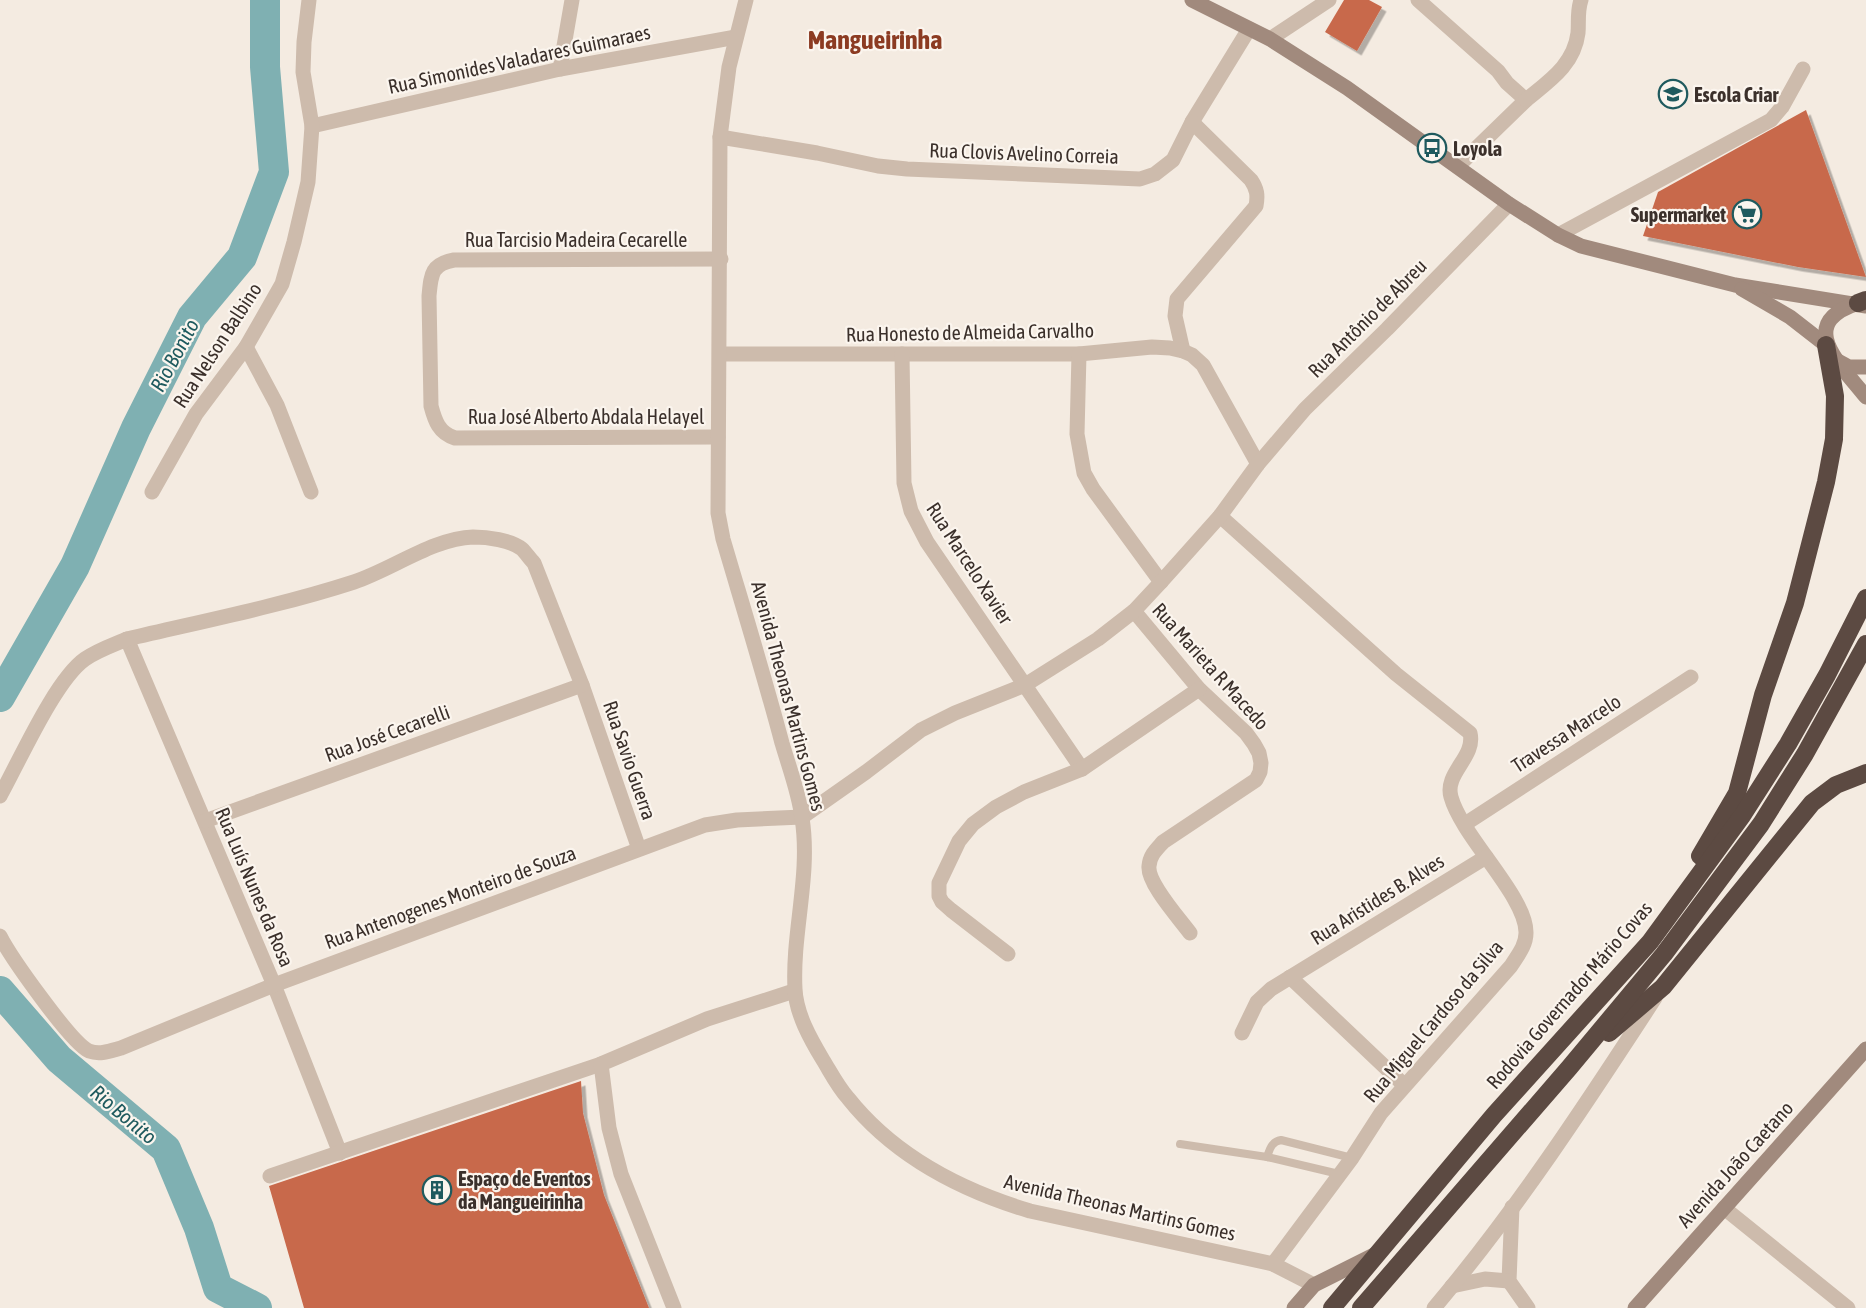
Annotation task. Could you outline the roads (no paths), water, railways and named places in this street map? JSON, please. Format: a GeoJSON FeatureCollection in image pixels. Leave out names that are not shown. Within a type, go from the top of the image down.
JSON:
{"type":"FeatureCollection","features":[{"type":"Feature","properties":{"kind":"highway"},"geometry":{"type":"LineString","coordinates":[[1650,942],[1737,793],[1763,695],[1795,603],[1826,482],[1834,439],[1835,396],[1826,345]]}},
{"type":"Feature","properties":{"kind":"highway","name":"Rodovia Governador Mário Covas"},"geometry":{"type":"LineString","coordinates":[[1332,1308],[1494,1115],[1650,942],[1742,816],[1788,744],[1827,675],[1866,598]]}},
{"type":"Feature","properties":{"kind":"highway"},"geometry":{"type":"LineString","coordinates":[[1361,1308],[1569,1068],[1664,954],[1761,824],[1810,744],[1866,644]]}},
{"type":"Feature","properties":{"kind":"highway"},"geometry":{"type":"LineString","coordinates":[[1569,1068],[1663,987],[1812,803],[1836,785],[1866,773]]}},
{"type":"Feature","properties":{"kind":"main road"},"geometry":{"type":"LineString","coordinates":[[1192,0],[1270,39],[1347,88],[1509,204],[1558,235],[1581,246],[1735,285],[1863,303]]}},
{"type":"Feature","properties":{"kind":"main road"},"geometry":{"type":"LineString","coordinates":[[1735,285],[1790,317],[1826,345],[1866,397]]}},
{"type":"Feature","properties":{"kind":"main road"},"geometry":{"type":"LineString","coordinates":[[1826,345],[1827,324],[1834,315],[1842,308],[1863,303]]}},
{"type":"Feature","properties":{"kind":"main road"},"geometry":{"type":"LineString","coordinates":[[1838,361],[1849,367],[1866,367]]}},
{"type":"Feature","properties":{"kind":"main road","name":"Avenida João Caetano"},"geometry":{"type":"LineString","coordinates":[[1635,1308],[1866,1049]]}},
{"type":"Feature","properties":{"kind":"main road"},"geometry":{"type":"LineString","coordinates":[[1294,1308],[1314,1285],[1381,1251]]}},
{"type":"Feature","properties":{"kind":"street","name":"Rua Nelson Balbino"},"geometry":{"type":"LineString","coordinates":[[152,492],[196,414],[246,347],[282,284],[308,182],[312,126],[303,72],[309,0]]}},
{"type":"Feature","properties":{"kind":"street"},"geometry":{"type":"LineString","coordinates":[[560,69],[572,0]]}},
{"type":"Feature","properties":{"kind":"street","name":"Avenida Theonas Martins Gomes"},"geometry":{"type":"LineString","coordinates":[[746,0],[727,83],[720,137],[718,513],[723,539],[774,712],[802,818],[804,853],[794,992],[802,1020],[812,1042],[847,1098],[886,1138],[941,1176],[991,1199],[1030,1211],[1273,1264],[1314,1285]]}},
{"type":"Feature","properties":{"kind":"street"},"geometry":{"type":"LineString","coordinates":[[1270,39],[1329,0]]}},
{"type":"Feature","properties":{"kind":"street"},"geometry":{"type":"LineString","coordinates":[[1418,0],[1498,70],[1507,83],[1526,100]]}},
{"type":"Feature","properties":{"kind":"street"},"geometry":{"type":"LineString","coordinates":[[1458,166],[1526,100],[1563,69],[1574,52],[1581,0]]}},
{"type":"Feature","properties":{"kind":"street","name":"Rua Clovis Avelino Correia"},"geometry":{"type":"LineString","coordinates":[[720,137],[907,170],[1140,178],[1155,174],[1173,160],[1192,122],[1249,29]]}},
{"type":"Feature","properties":{"kind":"street","name":"Rua Simonides Valadares Guimaraes"},"geometry":{"type":"LineString","coordinates":[[312,126],[560,69],[736,37]]}},
{"type":"Feature","properties":{"kind":"street"},"geometry":{"type":"LineString","coordinates":[[1558,235],[1771,120],[1782,107],[1803,69]]}},
{"type":"Feature","properties":{"kind":"street"},"geometry":{"type":"LineString","coordinates":[[1192,122],[1251,180],[1258,197],[1256,206],[1177,299],[1174,306],[1175,316],[1183,351],[1192,355],[1210,375],[1258,464]]}},
{"type":"Feature","properties":{"kind":"street","name":"Rua Antônio de Abreu"},"geometry":{"type":"LineString","coordinates":[[802,818],[921,730],[956,712],[1025,685],[1098,639],[1134,611],[1220,516],[1258,464],[1305,409],[1509,204]]}},
{"type":"Feature","properties":{"kind":"street","name":"Rua Tarcisio Madeira Cecarelle"},"geometry":{"type":"LineString","coordinates":[[455,438],[439,429],[431,406],[429,296],[433,273],[442,262],[454,260],[721,259]]}},
{"type":"Feature","properties":{"kind":"street"},"geometry":{"type":"LineString","coordinates":[[246,347],[277,405],[311,492]]}},
{"type":"Feature","properties":{"kind":"street","name":"Rua Honesto de Almeida Carvalho"},"geometry":{"type":"LineString","coordinates":[[720,354],[1079,354],[1152,347],[1183,351]]}},
{"type":"Feature","properties":{"kind":"street","name":"Rua Marcelo Xavier"},"geometry":{"type":"LineString","coordinates":[[902,354],[904,483],[910,511],[927,542],[1082,769]]}},
{"type":"Feature","properties":{"kind":"street"},"geometry":{"type":"LineString","coordinates":[[1079,354],[1077,434],[1084,472],[1161,582]]}},
{"type":"Feature","properties":{"kind":"street","name":"Rua José Alberto Abdala Helayel"},"geometry":{"type":"LineString","coordinates":[[455,438],[718,437]]}},
{"type":"Feature","properties":{"kind":"street","name":"Rua Miguel Cardoso da Silva"},"geometry":{"type":"LineString","coordinates":[[1220,516],[1396,674],[1470,733],[1472,741],[1453,780],[1450,789],[1451,797],[1465,824],[1521,910],[1526,932],[1525,941],[1510,966],[1381,1113],[1352,1158],[1273,1264]]}},
{"type":"Feature","properties":{"kind":"street","name":"Rua Savio Guerra"},"geometry":{"type":"LineString","coordinates":[[0,796],[65,680],[84,660],[104,648],[127,639],[300,599],[357,581],[440,545],[473,537],[501,540],[520,548],[534,563],[582,685],[639,849]]}},
{"type":"Feature","properties":{"kind":"street","name":"Rua Marieta R Macedo"},"geometry":{"type":"LineString","coordinates":[[1134,611],[1199,689],[1246,733],[1259,753],[1261,763],[1256,780],[1163,842],[1152,854],[1149,865],[1150,878],[1190,933]]}},
{"type":"Feature","properties":{"kind":"street","name":"Rua Luís Nunes da Rosa"},"geometry":{"type":"LineString","coordinates":[[127,639],[274,985],[340,1153]]}},
{"type":"Feature","properties":{"kind":"street","name":"Travessa Marcelo"},"geometry":{"type":"LineString","coordinates":[[1465,824],[1691,677]]}},
{"type":"Feature","properties":{"kind":"street","name":"Rua José Cecarelli"},"geometry":{"type":"LineString","coordinates":[[206,821],[582,685]]}},
{"type":"Feature","properties":{"kind":"street"},"geometry":{"type":"LineString","coordinates":[[1008,954],[942,902],[939,896],[939,883],[959,841],[973,824],[996,807],[1024,792],[1082,769],[1199,689]]}},
{"type":"Feature","properties":{"kind":"street","name":"Rua Antenogenes Monteiro de Souza"},"geometry":{"type":"LineString","coordinates":[[0,936],[21,971],[83,1048],[96,1053],[121,1048],[274,985],[639,849],[720,822],[802,818]]}},
{"type":"Feature","properties":{"kind":"street","name":"Rua Aristides B. Alves"},"geometry":{"type":"LineString","coordinates":[[1242,1033],[1257,1002],[1290,978],[1486,857]]}},
{"type":"Feature","properties":{"kind":"street"},"geometry":{"type":"LineString","coordinates":[[1290,978],[1404,1085]]}},
{"type":"Feature","properties":{"kind":"street"},"geometry":{"type":"LineString","coordinates":[[1434,1308],[1488,1243],[1663,987]]}},
{"type":"Feature","properties":{"kind":"street"},"geometry":{"type":"LineString","coordinates":[[270,1176],[601,1064],[707,1019],[794,992]]}},
{"type":"Feature","properties":{"kind":"street"},"geometry":{"type":"LineString","coordinates":[[601,1064],[609,1128],[621,1174],[674,1308]]}},
{"type":"Feature","properties":{"kind":"street"},"geometry":{"type":"LineString","coordinates":[[1512,1207],[1509,1281],[1528,1308]]}},
{"type":"Feature","properties":{"kind":"street"},"geometry":{"type":"LineString","coordinates":[[1724,1208],[1848,1308]]}},
{"type":"Feature","properties":{"kind":"street"},"geometry":{"type":"LineString","coordinates":[[1452,1286],[1485,1280],[1509,1281]]}},
{"type":"Feature","properties":{"kind":"lane"},"geometry":{"type":"LineString","coordinates":[[1267,1157],[1275,1141],[1281,1140],[1352,1158]]}},
{"type":"Feature","properties":{"kind":"lane"},"geometry":{"type":"LineString","coordinates":[[1180,1144],[1267,1157],[1339,1174]]}},
{"type":"Feature","properties":{"kind":"waterway","name":"Rio Bonito"},"geometry":{"type":"LineString","coordinates":[[0,697],[75,566],[136,428],[192,317],[242,257],[274,172],[265,67],[265,0]]}},
{"type":"Feature","properties":{"kind":"waterway","name":"Rio Bonito"},"geometry":{"type":"LineString","coordinates":[[0,991],[59,1059],[166,1149],[199,1228],[218,1288],[257,1308]]}},
{"type":"Feature","properties":{"kind":"place","name":"Escola Criar"},"geometry":{"type":"Point","coordinates":[1673,94]}},
{"type":"Feature","properties":{"kind":"place","name":"Loyola"},"geometry":{"type":"Point","coordinates":[1432,148]}},
{"type":"Feature","properties":{"kind":"place","name":"Supermarket"},"geometry":{"type":"Point","coordinates":[1747,214]}},
{"type":"Feature","properties":{"kind":"place","name":"Espaço de Eventos da Mangueirinha"},"geometry":{"type":"Point","coordinates":[437,1190]}},
{"type":"Feature","properties":{"kind":"district","name":"Mangueirinha"},"geometry":{"type":"Point","coordinates":[875,40]}}]}
